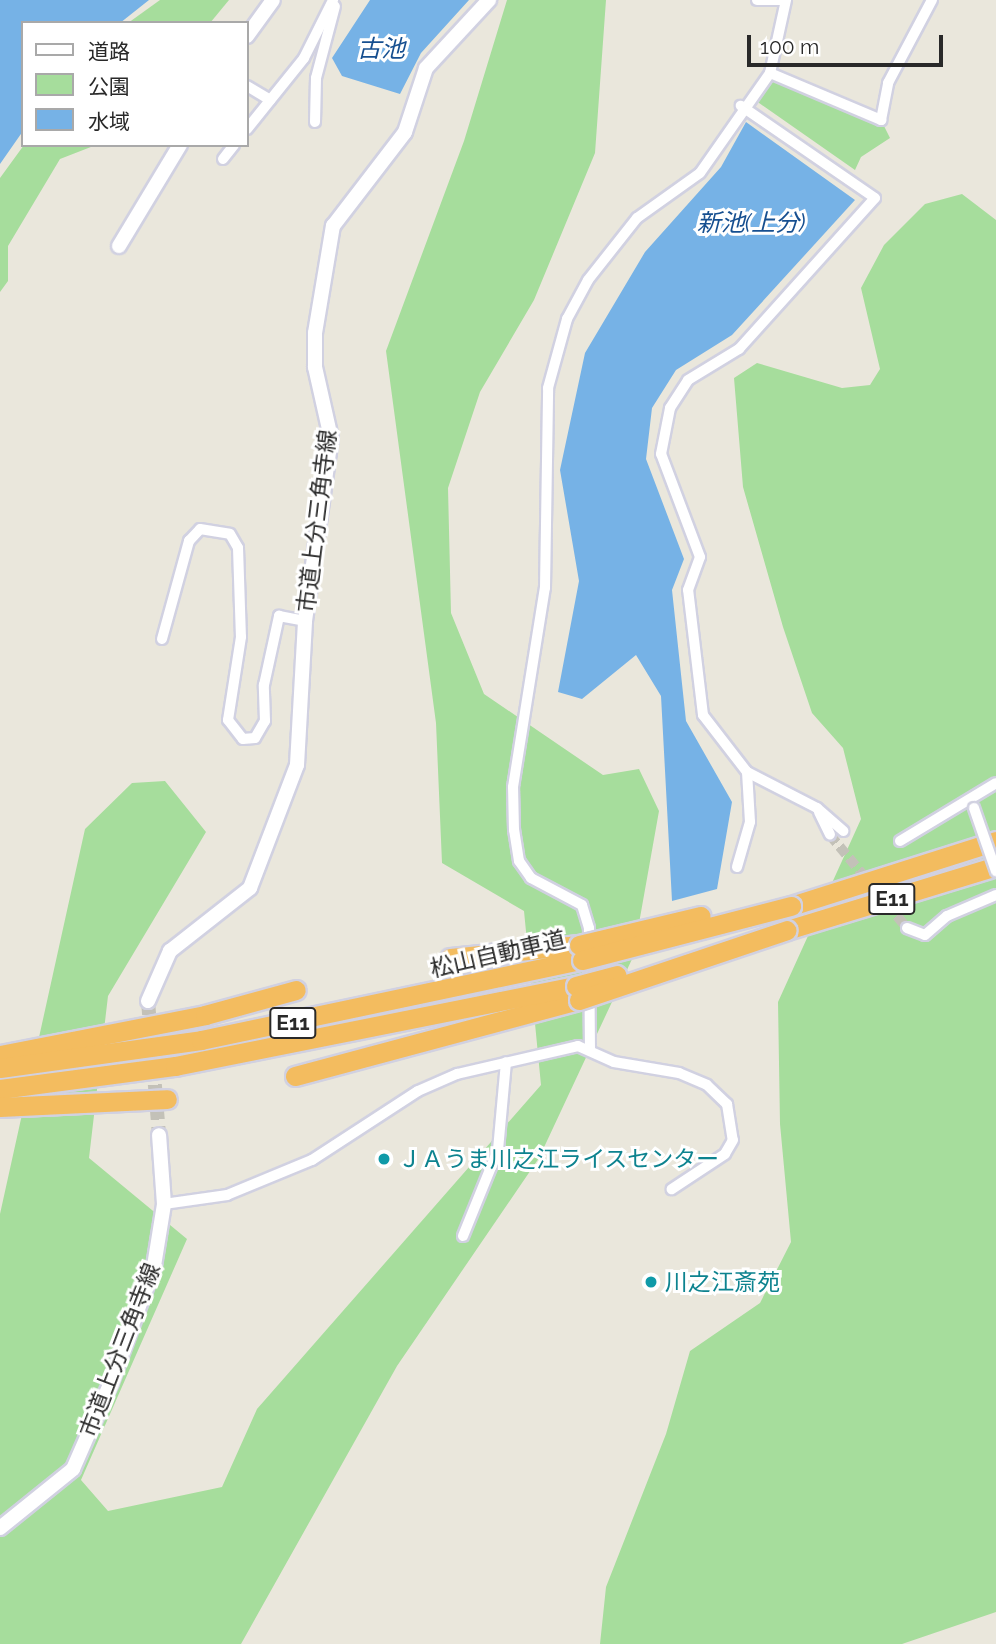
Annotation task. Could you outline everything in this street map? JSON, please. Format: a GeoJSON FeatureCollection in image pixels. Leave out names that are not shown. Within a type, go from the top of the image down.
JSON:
{"type":"FeatureCollection","features":[{"type":"Feature","properties":{"kind":"highway","name":"E11"},"geometry":{"type":"LineString","coordinates":[[581,952],[905,872],[996,841]]}},
{"type":"Feature","properties":{"kind":"highway","name":"E11"},"geometry":{"type":"LineString","coordinates":[[578,993],[996,869]]}},
{"type":"Feature","properties":{"kind":"highway"},"geometry":{"type":"LineString","coordinates":[[450,958],[581,952]]}},
{"type":"Feature","properties":{"kind":"highway","name":"松山自動車道"},"geometry":{"type":"LineString","coordinates":[[0,1068],[228,1035],[581,952]]}},
{"type":"Feature","properties":{"kind":"highway"},"geometry":{"type":"LineString","coordinates":[[0,1055],[215,1013],[296,990]]}},
{"type":"Feature","properties":{"kind":"highway"},"geometry":{"type":"LineString","coordinates":[[295,1076],[578,993]]}},
{"type":"Feature","properties":{"kind":"highway","name":"松山自動車道"},"geometry":{"type":"LineString","coordinates":[[0,1089],[202,1062],[578,993]]}},
{"type":"Feature","properties":{"kind":"highway"},"geometry":{"type":"LineString","coordinates":[[0,1107],[167,1099]]}},
{"type":"Feature","properties":{"kind":"street"},"geometry":{"type":"LineString","coordinates":[[248,35],[273,0]]}},
{"type":"Feature","properties":{"kind":"street"},"geometry":{"type":"LineString","coordinates":[[248,128],[304,58],[335,0]]}},
{"type":"Feature","properties":{"kind":"street"},"geometry":{"type":"LineString","coordinates":[[315,122],[316,78],[335,0]]}},
{"type":"Feature","properties":{"kind":"street","name":"市道上分三角寺線"},"geometry":{"type":"LineString","coordinates":[[148,1001],[170,951],[250,888],[265,863],[299,754],[305,621],[331,438],[315,367],[327,245],[342,211],[405,132],[426,68],[489,0]]}},
{"type":"Feature","properties":{"kind":"street"},"geometry":{"type":"LineString","coordinates":[[590,1051],[589,928],[582,905],[531,878],[519,862],[514,830],[513,787],[545,588],[548,388],[568,319],[588,280],[637,218],[700,173],[741,106],[770,73],[785,0],[757,0]]}},
{"type":"Feature","properties":{"kind":"street"},"geometry":{"type":"LineString","coordinates":[[770,73],[881,120],[888,83],[932,0]]}},
{"type":"Feature","properties":{"kind":"street"},"geometry":{"type":"LineString","coordinates":[[248,87],[270,100]]}},
{"type":"Feature","properties":{"kind":"street"},"geometry":{"type":"LineString","coordinates":[[741,106],[875,198],[739,349],[688,380],[670,408],[661,454],[700,557],[688,590],[703,715],[747,772],[817,808],[843,831]]}},
{"type":"Feature","properties":{"kind":"street"},"geometry":{"type":"LineString","coordinates":[[119,246],[179,147]]}},
{"type":"Feature","properties":{"kind":"street"},"geometry":{"type":"LineString","coordinates":[[223,159],[232,147]]}},
{"type":"Feature","properties":{"kind":"street"},"geometry":{"type":"LineString","coordinates":[[162,639],[189,541],[200,529],[230,534],[238,548],[240,637],[228,720],[243,739],[255,738],[265,721],[264,685],[279,616],[305,621]]}},
{"type":"Feature","properties":{"kind":"street"},"geometry":{"type":"LineString","coordinates":[[737,867],[750,822],[747,772]]}},
{"type":"Feature","properties":{"kind":"street"},"geometry":{"type":"LineString","coordinates":[[900,841],[969,796],[996,783]]}},
{"type":"Feature","properties":{"kind":"street"},"geometry":{"type":"LineString","coordinates":[[969,796],[996,869]]}},
{"type":"Feature","properties":{"kind":"street"},"geometry":{"type":"LineString","coordinates":[[817,808],[830,835]]}},
{"type":"Feature","properties":{"kind":"street"},"geometry":{"type":"LineString","coordinates":[[907,928],[925,934],[947,916],[996,895]]}},
{"type":"Feature","properties":{"kind":"street"},"geometry":{"type":"LineString","coordinates":[[164,1204],[260,1183],[312,1160],[418,1091],[557,1047],[590,1051],[614,1062],[679,1073],[707,1085],[727,1104],[733,1140],[725,1154],[672,1189]]}},
{"type":"Feature","properties":{"kind":"street"},"geometry":{"type":"LineString","coordinates":[[463,1236],[498,1150],[506,1062]]}},
{"type":"Feature","properties":{"kind":"street","name":"市道上分三角寺線"},"geometry":{"type":"LineString","coordinates":[[0,1528],[74,1469],[154,1266],[164,1204],[159,1135]]}},
{"type":"Feature","properties":{"kind":"green space"},"geometry":{"type":"Polygon","coordinates":[[[160,0],[229,0],[212,21],[131,21],[160,0]]]}},
{"type":"Feature","properties":{"kind":"green space"},"geometry":{"type":"Polygon","coordinates":[[[507,0],[606,0],[595,153],[534,300],[480,392],[448,488],[451,613],[484,694],[603,775],[639,769],[659,811],[633,957],[539,1158],[397,1366],[241,1644],[0,1644],[0,1214],[85,829],[132,783],[165,781],[206,832],[108,996],[89,1158],[187,1239],[81,1480],[108,1511],[222,1487],[257,1409],[541,1085],[524,911],[442,863],[436,723],[386,351],[464,141],[507,0]]]}},
{"type":"Feature","properties":{"kind":"green space"},"geometry":{"type":"Polygon","coordinates":[[[772,76],[882,122],[890,138],[861,157],[855,170],[752,98],[772,76]]]}},
{"type":"Feature","properties":{"kind":"green space"},"geometry":{"type":"Polygon","coordinates":[[[23,147],[91,147],[60,159],[8,246],[8,281],[0,292],[0,178],[23,147]]]}},
{"type":"Feature","properties":{"kind":"green space"},"geometry":{"type":"Polygon","coordinates":[[[962,194],[996,220],[996,1612],[902,1644],[600,1644],[606,1587],[666,1434],[690,1351],[760,1303],[791,1242],[780,1124],[778,1002],[861,819],[843,748],[812,713],[783,627],[743,487],[734,378],[757,363],[842,388],[870,385],[880,369],[861,288],[884,245],[925,204],[962,194]]]}},
{"type":"Feature","properties":{"kind":"water"},"geometry":{"type":"Polygon","coordinates":[[[0,0],[149,0],[123,21],[21,21],[21,134],[0,164],[0,0]]]}},
{"type":"Feature","properties":{"kind":"water","name":"古池"},"geometry":{"type":"Polygon","coordinates":[[[370,0],[469,0],[421,53],[400,94],[342,76],[332,58],[370,0]]]}},
{"type":"Feature","properties":{"kind":"water","name":"新池(上分)"},"geometry":{"type":"Polygon","coordinates":[[[746,122],[855,200],[732,335],[676,370],[652,408],[646,459],[684,559],[672,590],[686,721],[732,802],[717,889],[672,901],[661,696],[636,655],[582,699],[558,692],[579,581],[560,470],[585,353],[645,252],[721,167],[746,122]]]}},
{"type":"Feature","properties":{"kind":"tunnel"},"geometry":{"type":"LineString","coordinates":[[830,835],[907,928]]}},
{"type":"Feature","properties":{"kind":"tunnel"},"geometry":{"type":"LineString","coordinates":[[148,1001],[159,1135]]}},
{"type":"Feature","properties":{"kind":"place","name":"ＪＡうま川之江ライスセンター"},"geometry":{"type":"Point","coordinates":[384,1159]}},
{"type":"Feature","properties":{"kind":"place","name":"川之江斎苑"},"geometry":{"type":"Point","coordinates":[651,1282]}}]}
